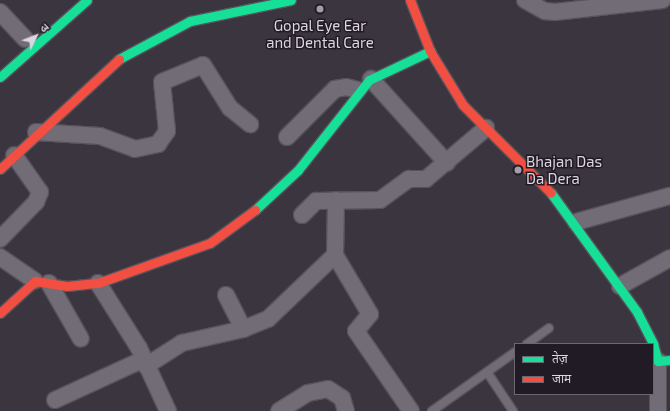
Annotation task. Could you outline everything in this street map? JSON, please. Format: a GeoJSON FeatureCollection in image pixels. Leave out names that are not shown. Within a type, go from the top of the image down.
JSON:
{"type":"FeatureCollection","features":[{"type":"Feature","properties":{"kind":"street"},"geometry":{"type":"LineString","coordinates":[[0,77],[87,0]]}},
{"type":"Feature","properties":{"kind":"street"},"geometry":{"type":"LineString","coordinates":[[0,169],[36,132],[115,62],[153,38],[197,19],[291,0]]}},
{"type":"Feature","properties":{"kind":"street"},"geometry":{"type":"LineString","coordinates":[[410,0],[430,51],[463,105],[576,222],[620,286],[652,343]]}},
{"type":"Feature","properties":{"kind":"street"},"geometry":{"type":"LineString","coordinates":[[525,0],[545,11],[555,12],[662,0]]}},
{"type":"Feature","properties":{"kind":"street"},"geometry":{"type":"LineString","coordinates":[[0,12],[25,39]]}},
{"type":"Feature","properties":{"kind":"street"},"geometry":{"type":"LineString","coordinates":[[0,257],[42,282],[67,286],[98,282],[181,255],[232,229],[318,148],[358,90],[371,79],[430,51]]}},
{"type":"Feature","properties":{"kind":"street"},"geometry":{"type":"LineString","coordinates":[[36,132],[100,136],[136,149],[158,144],[167,131],[162,82],[203,65],[230,108],[250,124]]}},
{"type":"Feature","properties":{"kind":"street"},"geometry":{"type":"LineString","coordinates":[[371,79],[447,163]]}},
{"type":"Feature","properties":{"kind":"street"},"geometry":{"type":"LineString","coordinates":[[287,137],[335,89],[346,87],[358,90]]}},
{"type":"Feature","properties":{"kind":"street"},"geometry":{"type":"LineString","coordinates":[[302,215],[316,201],[380,200],[409,179],[420,181],[432,177],[486,128]]}},
{"type":"Feature","properties":{"kind":"street"},"geometry":{"type":"LineString","coordinates":[[0,239],[36,202],[40,192],[14,155]]}},
{"type":"Feature","properties":{"kind":"street"},"geometry":{"type":"LineString","coordinates":[[576,222],[670,196]]}},
{"type":"Feature","properties":{"kind":"street"},"geometry":{"type":"LineString","coordinates":[[336,200],[335,255],[370,314],[356,331],[411,411]]}},
{"type":"Feature","properties":{"kind":"street"},"geometry":{"type":"LineString","coordinates":[[55,400],[145,363],[182,343],[243,330],[279,312],[335,255]]}},
{"type":"Feature","properties":{"kind":"street"},"geometry":{"type":"LineString","coordinates":[[620,286],[670,258]]}},
{"type":"Feature","properties":{"kind":"street"},"geometry":{"type":"LineString","coordinates":[[0,313],[42,282]]}},
{"type":"Feature","properties":{"kind":"street"},"geometry":{"type":"LineString","coordinates":[[42,282],[82,339]]}},
{"type":"Feature","properties":{"kind":"street"},"geometry":{"type":"LineString","coordinates":[[98,282],[120,313],[168,411]]}},
{"type":"Feature","properties":{"kind":"street"},"geometry":{"type":"LineString","coordinates":[[226,295],[243,330]]}},
{"type":"Feature","properties":{"kind":"street"},"geometry":{"type":"LineString","coordinates":[[654,345],[664,360],[658,411]]}},
{"type":"Feature","properties":{"kind":"street"},"geometry":{"type":"LineString","coordinates":[[279,411],[308,393],[328,389],[342,398],[346,411]]}},
{"type":"Feature","properties":{"kind":"lane"},"geometry":{"type":"LineString","coordinates":[[528,343],[549,328]]}},
{"type":"Feature","properties":{"kind":"lane"},"geometry":{"type":"LineString","coordinates":[[432,411],[514,353]]}},
{"type":"Feature","properties":{"kind":"lane"},"geometry":{"type":"LineString","coordinates":[[487,372],[513,411]]}},
{"type":"Feature","properties":{"kind":"traffic: fast"},"geometry":{"type":"LineString","coordinates":[[0,77],[87,0]]}},
{"type":"Feature","properties":{"kind":"traffic: fast"},"geometry":{"type":"LineString","coordinates":[[119,59],[190,21],[291,0]]}},
{"type":"Feature","properties":{"kind":"traffic: fast"},"geometry":{"type":"LineString","coordinates":[[255,210],[298,170],[369,80],[430,51]]}},
{"type":"Feature","properties":{"kind":"traffic: fast"},"geometry":{"type":"LineString","coordinates":[[551,193],[637,312],[652,343]]}},
{"type":"Feature","properties":{"kind":"traffic: fast"},"geometry":{"type":"LineString","coordinates":[[654,347],[658,361],[670,360]]}},
{"type":"Feature","properties":{"kind":"traffic: jam"},"geometry":{"type":"LineString","coordinates":[[410,0],[430,51],[463,105],[551,193]]}},
{"type":"Feature","properties":{"kind":"traffic: jam"},"geometry":{"type":"LineString","coordinates":[[0,169],[119,59]]}},
{"type":"Feature","properties":{"kind":"traffic: jam"},"geometry":{"type":"LineString","coordinates":[[0,313],[35,281],[67,286],[98,283],[210,243],[255,210]]}},
{"type":"Feature","properties":{"kind":"place","name":"Gopal Eye Ear and Dental Care"},"geometry":{"type":"Point","coordinates":[320,9]}},
{"type":"Feature","properties":{"kind":"place","name":"Bhajan Das Da Dera"},"geometry":{"type":"Point","coordinates":[518,170]}}]}
